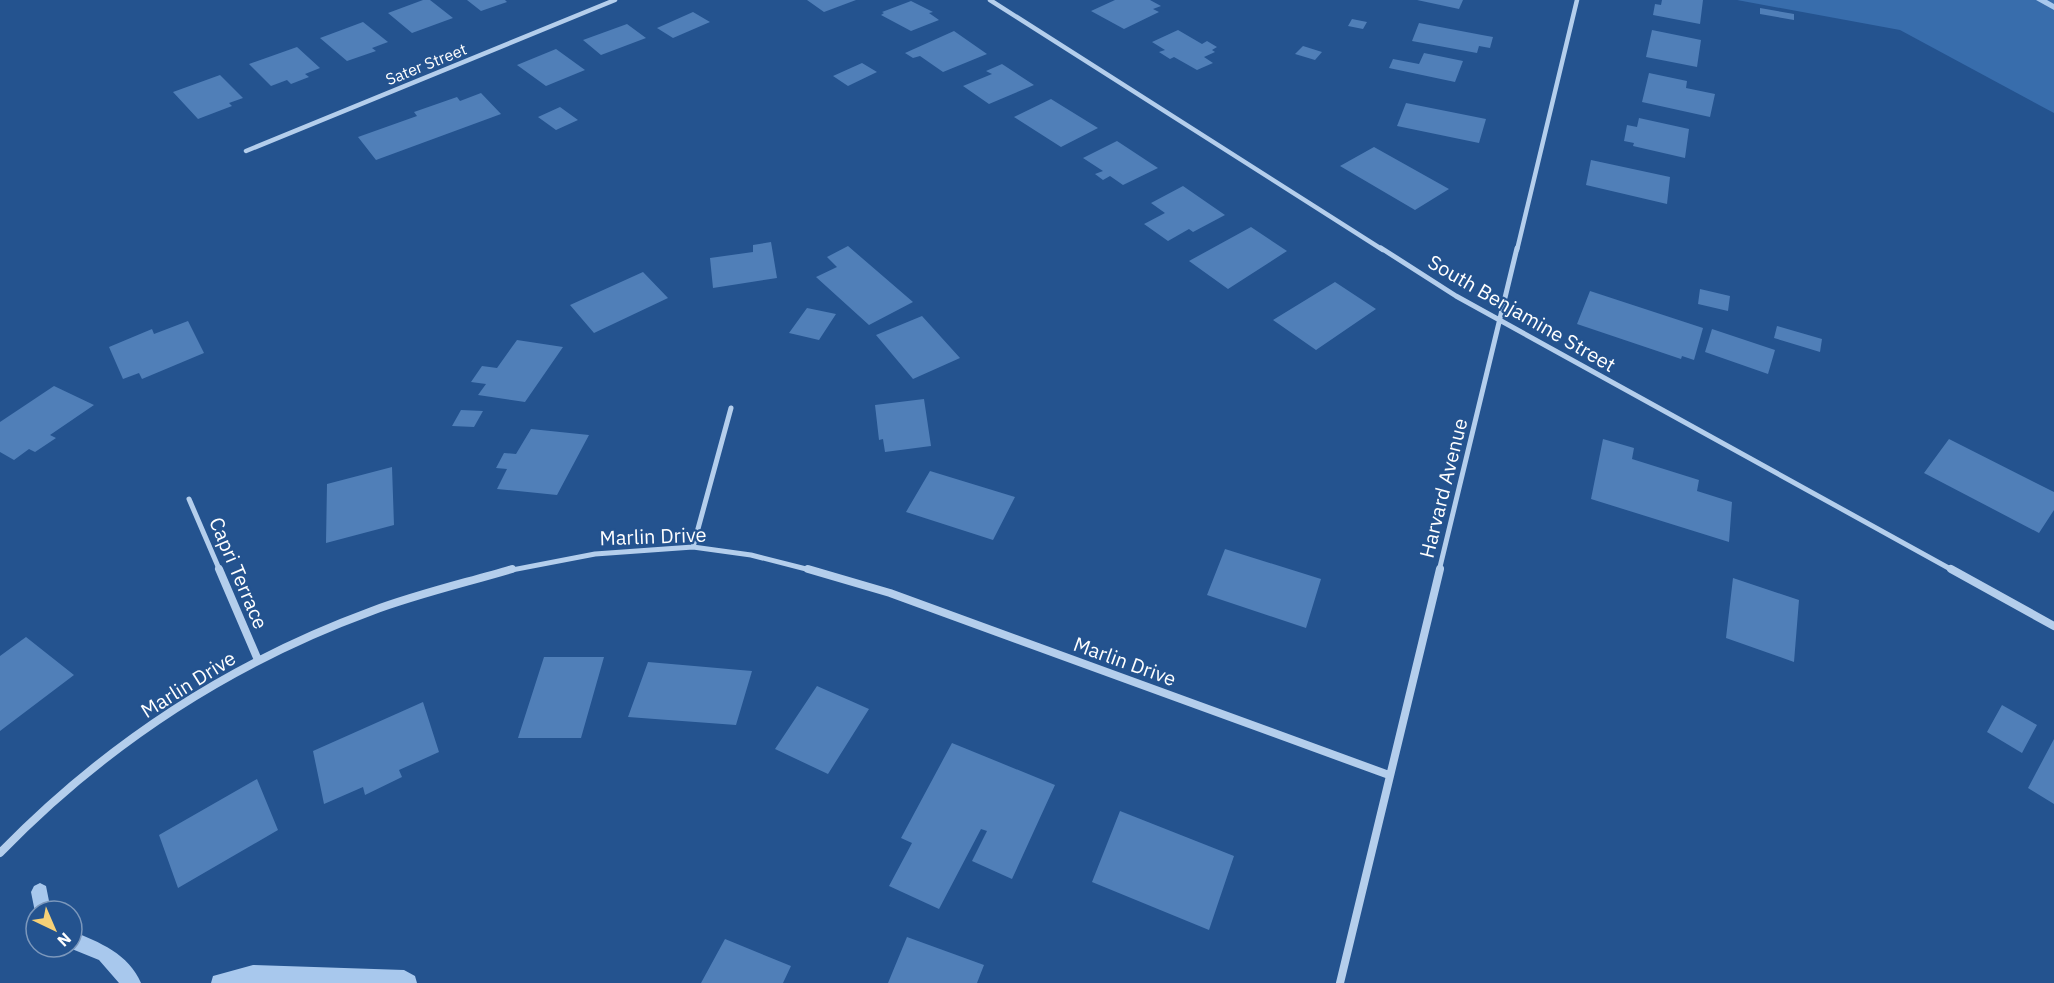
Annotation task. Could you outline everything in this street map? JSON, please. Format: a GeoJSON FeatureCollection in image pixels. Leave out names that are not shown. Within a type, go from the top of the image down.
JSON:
{"type":"FeatureCollection","features":[{"type":"Feature","properties":{"kind":"street","name":"Sater Street"},"geometry":{"type":"LineString","coordinates":[[246,150],[615,0]]}},
{"type":"Feature","properties":{"kind":"street","name":"South Benjamine Street"},"geometry":{"type":"LineString","coordinates":[[990,0],[1456,296],[2054,626]]}},
{"type":"Feature","properties":{"kind":"street","name":"Harvard Avenue"},"geometry":{"type":"LineString","coordinates":[[1340,983],[1577,0]]}},
{"type":"Feature","properties":{"kind":"street"},"geometry":{"type":"LineString","coordinates":[[693,547],[730,408]]}},
{"type":"Feature","properties":{"kind":"street","name":"Capri Terrace"},"geometry":{"type":"LineString","coordinates":[[189,499],[258,660]]}},
{"type":"Feature","properties":{"kind":"street","name":"Marlin Drive"},"geometry":{"type":"LineString","coordinates":[[0,853],[40,812],[106,757],[180,704],[258,660],[372,611],[522,566],[595,554],[693,547],[752,555],[836,576],[890,593],[1389,775]]}},
{"type":"Feature","properties":{"kind":"shaded area"},"geometry":{"type":"Polygon","coordinates":[[[1737,0],[2054,0],[2054,113],[1900,30],[1737,0]]]}},
{"type":"Feature","properties":{"kind":"building"},"geometry":{"type":"Polygon","coordinates":[[[423,0],[430,0],[453,18],[412,33],[388,13],[423,0]]]}},
{"type":"Feature","properties":{"kind":"building"},"geometry":{"type":"Polygon","coordinates":[[[467,0],[505,0],[507,2],[481,11],[467,0]]]}},
{"type":"Feature","properties":{"kind":"building"},"geometry":{"type":"Polygon","coordinates":[[[807,0],[856,0],[824,12],[807,0]]]}},
{"type":"Feature","properties":{"kind":"building"},"geometry":{"type":"Polygon","coordinates":[[[1115,0],[1150,0],[1161,6],[1153,9],[1159,12],[1124,29],[1091,11],[1115,0]]]}},
{"type":"Feature","properties":{"kind":"building"},"geometry":{"type":"Polygon","coordinates":[[[1417,0],[1463,0],[1459,9],[1417,0]]]}},
{"type":"Feature","properties":{"kind":"building"},"geometry":{"type":"Polygon","coordinates":[[[1662,0],[1703,0],[1700,24],[1653,15],[1655,4],[1661,5],[1662,0]]]}},
{"type":"Feature","properties":{"kind":"building"},"geometry":{"type":"Polygon","coordinates":[[[911,1],[933,12],[929,13],[939,20],[911,31],[881,15],[884,13],[882,12],[911,1]]]}},
{"type":"Feature","properties":{"kind":"building"},"geometry":{"type":"Polygon","coordinates":[[[1760,8],[1794,14],[1794,20],[1760,14],[1760,8]]]}},
{"type":"Feature","properties":{"kind":"building"},"geometry":{"type":"Polygon","coordinates":[[[693,12],[710,22],[673,38],[657,28],[693,12]]]}},
{"type":"Feature","properties":{"kind":"building"},"geometry":{"type":"Polygon","coordinates":[[[1352,19],[1367,22],[1363,29],[1348,26],[1352,19]]]}},
{"type":"Feature","properties":{"kind":"building"},"geometry":{"type":"Polygon","coordinates":[[[363,22],[388,42],[372,48],[376,51],[347,61],[320,38],[363,22]]]}},
{"type":"Feature","properties":{"kind":"building"},"geometry":{"type":"Polygon","coordinates":[[[1419,23],[1493,37],[1490,48],[1479,46],[1477,53],[1412,41],[1419,23]]]}},
{"type":"Feature","properties":{"kind":"building"},"geometry":{"type":"Polygon","coordinates":[[[627,24],[646,38],[601,55],[583,40],[627,24]]]}},
{"type":"Feature","properties":{"kind":"building"},"geometry":{"type":"Polygon","coordinates":[[[1178,30],[1202,44],[1207,41],[1217,47],[1212,50],[1215,52],[1204,57],[1213,63],[1197,70],[1174,57],[1170,59],[1159,52],[1165,50],[1152,42],[1178,30]]]}},
{"type":"Feature","properties":{"kind":"building"},"geometry":{"type":"Polygon","coordinates":[[[1652,30],[1701,40],[1697,67],[1646,57],[1652,30]]]}},
{"type":"Feature","properties":{"kind":"building"},"geometry":{"type":"Polygon","coordinates":[[[954,31],[987,54],[943,72],[920,56],[913,58],[905,53],[954,31]]]}},
{"type":"Feature","properties":{"kind":"building"},"geometry":{"type":"Polygon","coordinates":[[[1303,46],[1322,52],[1315,60],[1295,54],[1303,46]]]}},
{"type":"Feature","properties":{"kind":"building"},"geometry":{"type":"Polygon","coordinates":[[[297,47],[320,68],[305,74],[309,77],[291,84],[287,80],[271,86],[249,64],[297,47]]]}},
{"type":"Feature","properties":{"kind":"building"},"geometry":{"type":"Polygon","coordinates":[[[556,49],[585,70],[546,86],[517,65],[556,49]]]}},
{"type":"Feature","properties":{"kind":"building"},"geometry":{"type":"Polygon","coordinates":[[[1424,53],[1463,61],[1455,82],[1389,68],[1393,59],[1419,64],[1424,53]]]}},
{"type":"Feature","properties":{"kind":"building"},"geometry":{"type":"Polygon","coordinates":[[[862,63],[877,72],[848,86],[833,76],[862,63]]]}},
{"type":"Feature","properties":{"kind":"building"},"geometry":{"type":"Polygon","coordinates":[[[1002,64],[1034,85],[989,104],[963,86],[992,74],[986,71],[1002,64]]]}},
{"type":"Feature","properties":{"kind":"building"},"geometry":{"type":"Polygon","coordinates":[[[1649,73],[1687,81],[1686,88],[1715,94],[1710,117],[1642,102],[1649,73]]]}},
{"type":"Feature","properties":{"kind":"building"},"geometry":{"type":"Polygon","coordinates":[[[220,75],[243,98],[229,103],[232,106],[198,119],[173,92],[220,75]]]}},
{"type":"Feature","properties":{"kind":"building"},"geometry":{"type":"Polygon","coordinates":[[[481,93],[501,114],[376,160],[358,137],[417,116],[414,112],[457,97],[460,101],[481,93]]]}},
{"type":"Feature","properties":{"kind":"building"},"geometry":{"type":"Polygon","coordinates":[[[1051,99],[1098,128],[1061,147],[1014,117],[1051,99]]]}},
{"type":"Feature","properties":{"kind":"building"},"geometry":{"type":"Polygon","coordinates":[[[1406,103],[1486,119],[1479,143],[1397,126],[1406,103]]]}},
{"type":"Feature","properties":{"kind":"building"},"geometry":{"type":"Polygon","coordinates":[[[560,107],[578,120],[556,130],[538,117],[560,107]]]}},
{"type":"Feature","properties":{"kind":"building"},"geometry":{"type":"Polygon","coordinates":[[[1639,118],[1689,129],[1685,158],[1633,146],[1634,143],[1624,141],[1627,125],[1637,127],[1639,118]]]}},
{"type":"Feature","properties":{"kind":"building"},"geometry":{"type":"Polygon","coordinates":[[[1117,141],[1158,168],[1123,185],[1110,176],[1103,180],[1095,174],[1103,171],[1083,158],[1117,141]]]}},
{"type":"Feature","properties":{"kind":"building"},"geometry":{"type":"Polygon","coordinates":[[[1374,147],[1449,189],[1415,210],[1340,166],[1374,147]]]}},
{"type":"Feature","properties":{"kind":"building"},"geometry":{"type":"Polygon","coordinates":[[[1591,160],[1670,177],[1667,204],[1586,185],[1591,160]]]}},
{"type":"Feature","properties":{"kind":"building"},"geometry":{"type":"Polygon","coordinates":[[[1183,186],[1225,215],[1193,232],[1189,229],[1168,241],[1144,224],[1165,213],[1151,203],[1183,186]]]}},
{"type":"Feature","properties":{"kind":"building"},"geometry":{"type":"Polygon","coordinates":[[[1251,227],[1287,251],[1228,289],[1189,261],[1251,227]]]}},
{"type":"Feature","properties":{"kind":"building"},"geometry":{"type":"Polygon","coordinates":[[[771,242],[777,278],[713,288],[710,258],[753,252],[753,245],[771,242]]]}},
{"type":"Feature","properties":{"kind":"building"},"geometry":{"type":"Polygon","coordinates":[[[848,246],[913,302],[869,325],[816,277],[837,267],[827,257],[848,246]]]}},
{"type":"Feature","properties":{"kind":"building"},"geometry":{"type":"Polygon","coordinates":[[[643,272],[668,298],[594,333],[570,305],[643,272]]]}},
{"type":"Feature","properties":{"kind":"building"},"geometry":{"type":"Polygon","coordinates":[[[1335,282],[1376,309],[1316,350],[1273,320],[1335,282]]]}},
{"type":"Feature","properties":{"kind":"building"},"geometry":{"type":"Polygon","coordinates":[[[1700,289],[1730,296],[1728,311],[1698,304],[1700,289]]]}},
{"type":"Feature","properties":{"kind":"building"},"geometry":{"type":"Polygon","coordinates":[[[1590,291],[1703,328],[1694,360],[1682,356],[1681,359],[1577,324],[1590,291]]]}},
{"type":"Feature","properties":{"kind":"building"},"geometry":{"type":"Polygon","coordinates":[[[807,308],[836,314],[819,340],[789,333],[807,308]]]}},
{"type":"Feature","properties":{"kind":"building"},"geometry":{"type":"Polygon","coordinates":[[[922,316],[960,358],[913,379],[876,335],[922,316]]]}},
{"type":"Feature","properties":{"kind":"building"},"geometry":{"type":"Polygon","coordinates":[[[188,321],[204,353],[142,379],[139,373],[123,379],[109,347],[152,329],[154,334],[188,321]]]}},
{"type":"Feature","properties":{"kind":"building"},"geometry":{"type":"Polygon","coordinates":[[[1777,326],[1822,339],[1820,352],[1774,338],[1777,326]]]}},
{"type":"Feature","properties":{"kind":"building"},"geometry":{"type":"Polygon","coordinates":[[[1712,329],[1775,350],[1768,374],[1705,352],[1712,329]]]}},
{"type":"Feature","properties":{"kind":"building"},"geometry":{"type":"Polygon","coordinates":[[[517,340],[563,347],[525,402],[478,395],[486,384],[471,382],[482,366],[497,368],[517,340]]]}},
{"type":"Feature","properties":{"kind":"building"},"geometry":{"type":"Polygon","coordinates":[[[54,386],[94,405],[50,435],[56,438],[35,452],[29,449],[14,460],[0,452],[0,422],[54,386]]]}},
{"type":"Feature","properties":{"kind":"building"},"geometry":{"type":"Polygon","coordinates":[[[924,399],[931,446],[885,452],[883,439],[879,440],[875,405],[924,399]]]}},
{"type":"Feature","properties":{"kind":"building"},"geometry":{"type":"Polygon","coordinates":[[[461,410],[483,411],[474,427],[452,426],[461,410]]]}},
{"type":"Feature","properties":{"kind":"building"},"geometry":{"type":"Polygon","coordinates":[[[531,429],[589,435],[557,495],[497,489],[507,469],[496,468],[504,453],[516,454],[531,429]]]}},
{"type":"Feature","properties":{"kind":"building"},"geometry":{"type":"Polygon","coordinates":[[[1603,439],[1634,448],[1632,459],[1699,480],[1697,491],[1732,502],[1729,542],[1591,499],[1603,439]]]}},
{"type":"Feature","properties":{"kind":"building"},"geometry":{"type":"Polygon","coordinates":[[[1949,439],[2054,492],[2054,510],[2039,533],[1924,473],[1949,439]]]}},
{"type":"Feature","properties":{"kind":"building"},"geometry":{"type":"Polygon","coordinates":[[[392,467],[394,525],[326,543],[327,484],[392,467]]]}},
{"type":"Feature","properties":{"kind":"building"},"geometry":{"type":"Polygon","coordinates":[[[930,471],[1015,497],[993,540],[906,512],[930,471]]]}},
{"type":"Feature","properties":{"kind":"building"},"geometry":{"type":"Polygon","coordinates":[[[1225,549],[1321,579],[1306,628],[1207,595],[1225,549]]]}},
{"type":"Feature","properties":{"kind":"building"},"geometry":{"type":"Polygon","coordinates":[[[1733,578],[1799,600],[1794,662],[1726,638],[1733,578]]]}},
{"type":"Feature","properties":{"kind":"building"},"geometry":{"type":"Polygon","coordinates":[[[26,637],[74,675],[0,731],[0,656],[26,637]]]}},
{"type":"Feature","properties":{"kind":"building"},"geometry":{"type":"Polygon","coordinates":[[[544,657],[604,657],[581,738],[518,738],[544,657]]]}},
{"type":"Feature","properties":{"kind":"building"},"geometry":{"type":"Polygon","coordinates":[[[648,662],[752,671],[736,725],[628,717],[648,662]]]}},
{"type":"Feature","properties":{"kind":"building"},"geometry":{"type":"Polygon","coordinates":[[[817,686],[869,709],[828,774],[775,749],[817,686]]]}},
{"type":"Feature","properties":{"kind":"building"},"geometry":{"type":"Polygon","coordinates":[[[423,702],[439,752],[399,770],[402,777],[365,795],[363,787],[324,804],[313,751],[423,702]]]}},
{"type":"Feature","properties":{"kind":"building"},"geometry":{"type":"Polygon","coordinates":[[[2002,705],[2037,725],[2022,753],[1987,732],[2002,705]]]}},
{"type":"Feature","properties":{"kind":"building"},"geometry":{"type":"Polygon","coordinates":[[[2054,739],[2054,804],[2028,788],[2054,739]]]}},
{"type":"Feature","properties":{"kind":"building"},"geometry":{"type":"Polygon","coordinates":[[[952,743],[1055,785],[1012,879],[972,861],[987,831],[981,829],[939,909],[889,886],[912,843],[901,838],[952,743]]]}},
{"type":"Feature","properties":{"kind":"building"},"geometry":{"type":"Polygon","coordinates":[[[257,779],[278,830],[178,888],[159,835],[257,779]]]}},
{"type":"Feature","properties":{"kind":"building"},"geometry":{"type":"Polygon","coordinates":[[[1120,811],[1234,856],[1209,930],[1092,882],[1120,811]]]}},
{"type":"Feature","properties":{"kind":"building"},"geometry":{"type":"Polygon","coordinates":[[[907,937],[984,965],[977,983],[888,983],[907,937]]]}},
{"type":"Feature","properties":{"kind":"building"},"geometry":{"type":"Polygon","coordinates":[[[725,939],[791,966],[783,983],[701,983],[725,939]]]}},
{"type":"Feature","properties":{"kind":"waterway"},"geometry":{"type":"LineString","coordinates":[[2040,0],[2054,7]]}},
{"type":"Feature","properties":{"kind":"waterway"},"geometry":{"type":"LineString","coordinates":[[40,892],[41,899]]}},
{"type":"Feature","properties":{"kind":"waterway"},"geometry":{"type":"LineString","coordinates":[[84,945],[105,954],[132,983]]}},
{"type":"Feature","properties":{"kind":"waterway"},"geometry":{"type":"LineString","coordinates":[[220,983],[253,974],[404,979],[408,983]]}}]}
